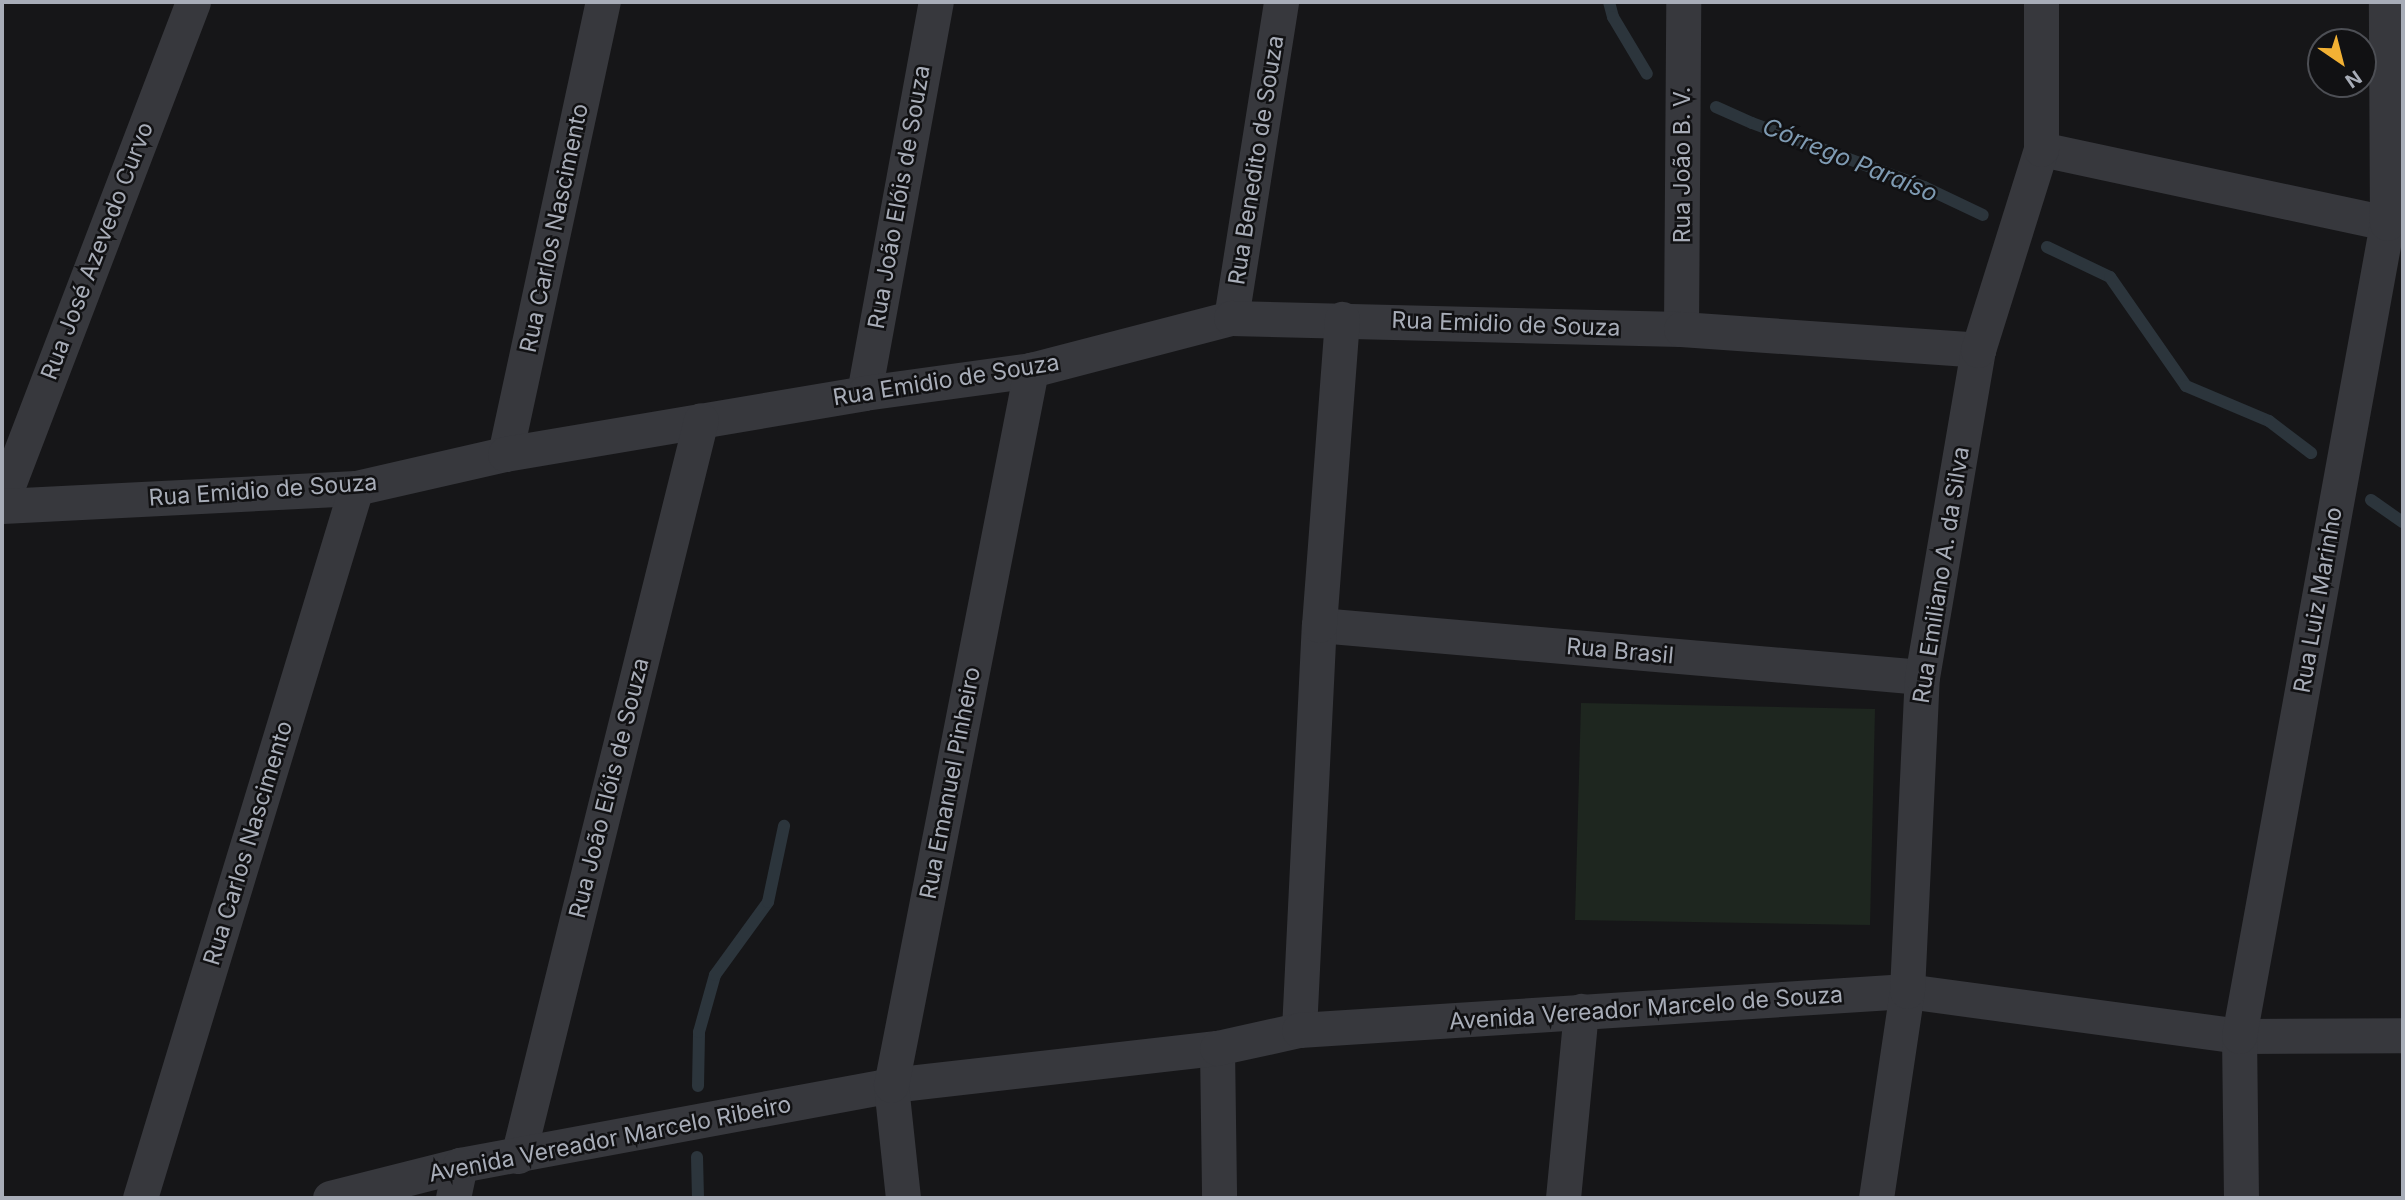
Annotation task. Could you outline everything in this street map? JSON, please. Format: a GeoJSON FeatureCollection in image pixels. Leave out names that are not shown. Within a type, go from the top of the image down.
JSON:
{"type":"FeatureCollection","features":[{"type":"Feature","properties":{"kind":"street","name":"Rua José Azevedo Curvo"},"geometry":{"type":"LineString","coordinates":[[2,501],[193,2]]}},
{"type":"Feature","properties":{"kind":"street","name":"Rua Carlos Nascimento"},"geometry":{"type":"LineString","coordinates":[[505,454],[603,2]]}},
{"type":"Feature","properties":{"kind":"street","name":"Rua João Elóis de Souza"},"geometry":{"type":"LineString","coordinates":[[864,393],[936,2]]}},
{"type":"Feature","properties":{"kind":"street","name":"Rua Benedito de Souza"},"geometry":{"type":"LineString","coordinates":[[1231,318],[1281,2]]}},
{"type":"Feature","properties":{"kind":"street","name":"Rua João B. V."},"geometry":{"type":"LineString","coordinates":[[1681,328],[1683,2]]}},
{"type":"Feature","properties":{"kind":"street","name":"Rua Emiliano A. da Silva"},"geometry":{"type":"LineString","coordinates":[[1876,1198],[1907,991],[1922,677],[1978,350],[2041,149],[2041,2]]}},
{"type":"Feature","properties":{"kind":"street","name":"Rua Luiz Marinho"},"geometry":{"type":"LineString","coordinates":[[2241,1198],[2239,1036],[2395,223],[2386,2]]}},
{"type":"Feature","properties":{"kind":"street"},"geometry":{"type":"LineString","coordinates":[[2041,149],[2395,223]]}},
{"type":"Feature","properties":{"kind":"street","name":"Rua Emidio de Souza"},"geometry":{"type":"LineString","coordinates":[[2,506],[356,488],[505,454],[864,393],[1031,370],[1231,318],[1681,328],[1978,350]]}},
{"type":"Feature","properties":{"kind":"street"},"geometry":{"type":"LineString","coordinates":[[1298,1030],[1319,625],[1342,319]]}},
{"type":"Feature","properties":{"kind":"street","name":"Rua Emanuel Pinheiro"},"geometry":{"type":"LineString","coordinates":[[903,1198],[891,1085],[1031,370]]}},
{"type":"Feature","properties":{"kind":"street","name":"Rua João Elóis de Souza"},"geometry":{"type":"LineString","coordinates":[[518,1156],[701,421]]}},
{"type":"Feature","properties":{"kind":"street","name":"Rua Carlos Nascimento"},"geometry":{"type":"LineString","coordinates":[[140,1198],[356,488]]}},
{"type":"Feature","properties":{"kind":"street","name":"Rua Brasil"},"geometry":{"type":"LineString","coordinates":[[1319,625],[1922,677]]}},
{"type":"Feature","properties":{"kind":"street","name":"Avenida Vereador Marcelo de Souza"},"geometry":{"type":"LineString","coordinates":[[891,1085],[1217,1048],[1298,1030],[1907,991],[2239,1036],[2403,1035]]}},
{"type":"Feature","properties":{"kind":"street"},"geometry":{"type":"LineString","coordinates":[[1563,1198],[1581,1011]]}},
{"type":"Feature","properties":{"kind":"street"},"geometry":{"type":"LineString","coordinates":[[1217,1048],[1219,1198]]}},
{"type":"Feature","properties":{"kind":"street","name":"Avenida Vereador Marcelo Ribeiro"},"geometry":{"type":"LineString","coordinates":[[330,1198],[460,1165],[891,1085]]}},
{"type":"Feature","properties":{"kind":"street"},"geometry":{"type":"LineString","coordinates":[[453,1198],[460,1165]]}},
{"type":"Feature","properties":{"kind":"shaded area"},"geometry":{"type":"Polygon","coordinates":[[[1581,703],[1875,709],[1870,925],[1575,920],[1581,703]]]}},
{"type":"Feature","properties":{"kind":"waterway","name":"Córrego Paraíso"},"geometry":{"type":"LineString","coordinates":[[1609,2],[1613,17],[1647,74]]}},
{"type":"Feature","properties":{"kind":"waterway","name":"Córrego Paraíso"},"geometry":{"type":"LineString","coordinates":[[1716,107],[1924,187],[1983,215]]}},
{"type":"Feature","properties":{"kind":"waterway","name":"Córrego Paraíso"},"geometry":{"type":"LineString","coordinates":[[2047,247],[2110,277],[2186,386],[2269,421],[2311,453]]}},
{"type":"Feature","properties":{"kind":"waterway","name":"Córrego Paraíso"},"geometry":{"type":"LineString","coordinates":[[2371,500],[2403,522]]}},
{"type":"Feature","properties":{"kind":"waterway"},"geometry":{"type":"LineString","coordinates":[[698,1086],[699,1032],[715,975],[768,902],[784,826]]}},
{"type":"Feature","properties":{"kind":"waterway"},"geometry":{"type":"LineString","coordinates":[[697,1157],[698,1198]]}}]}
